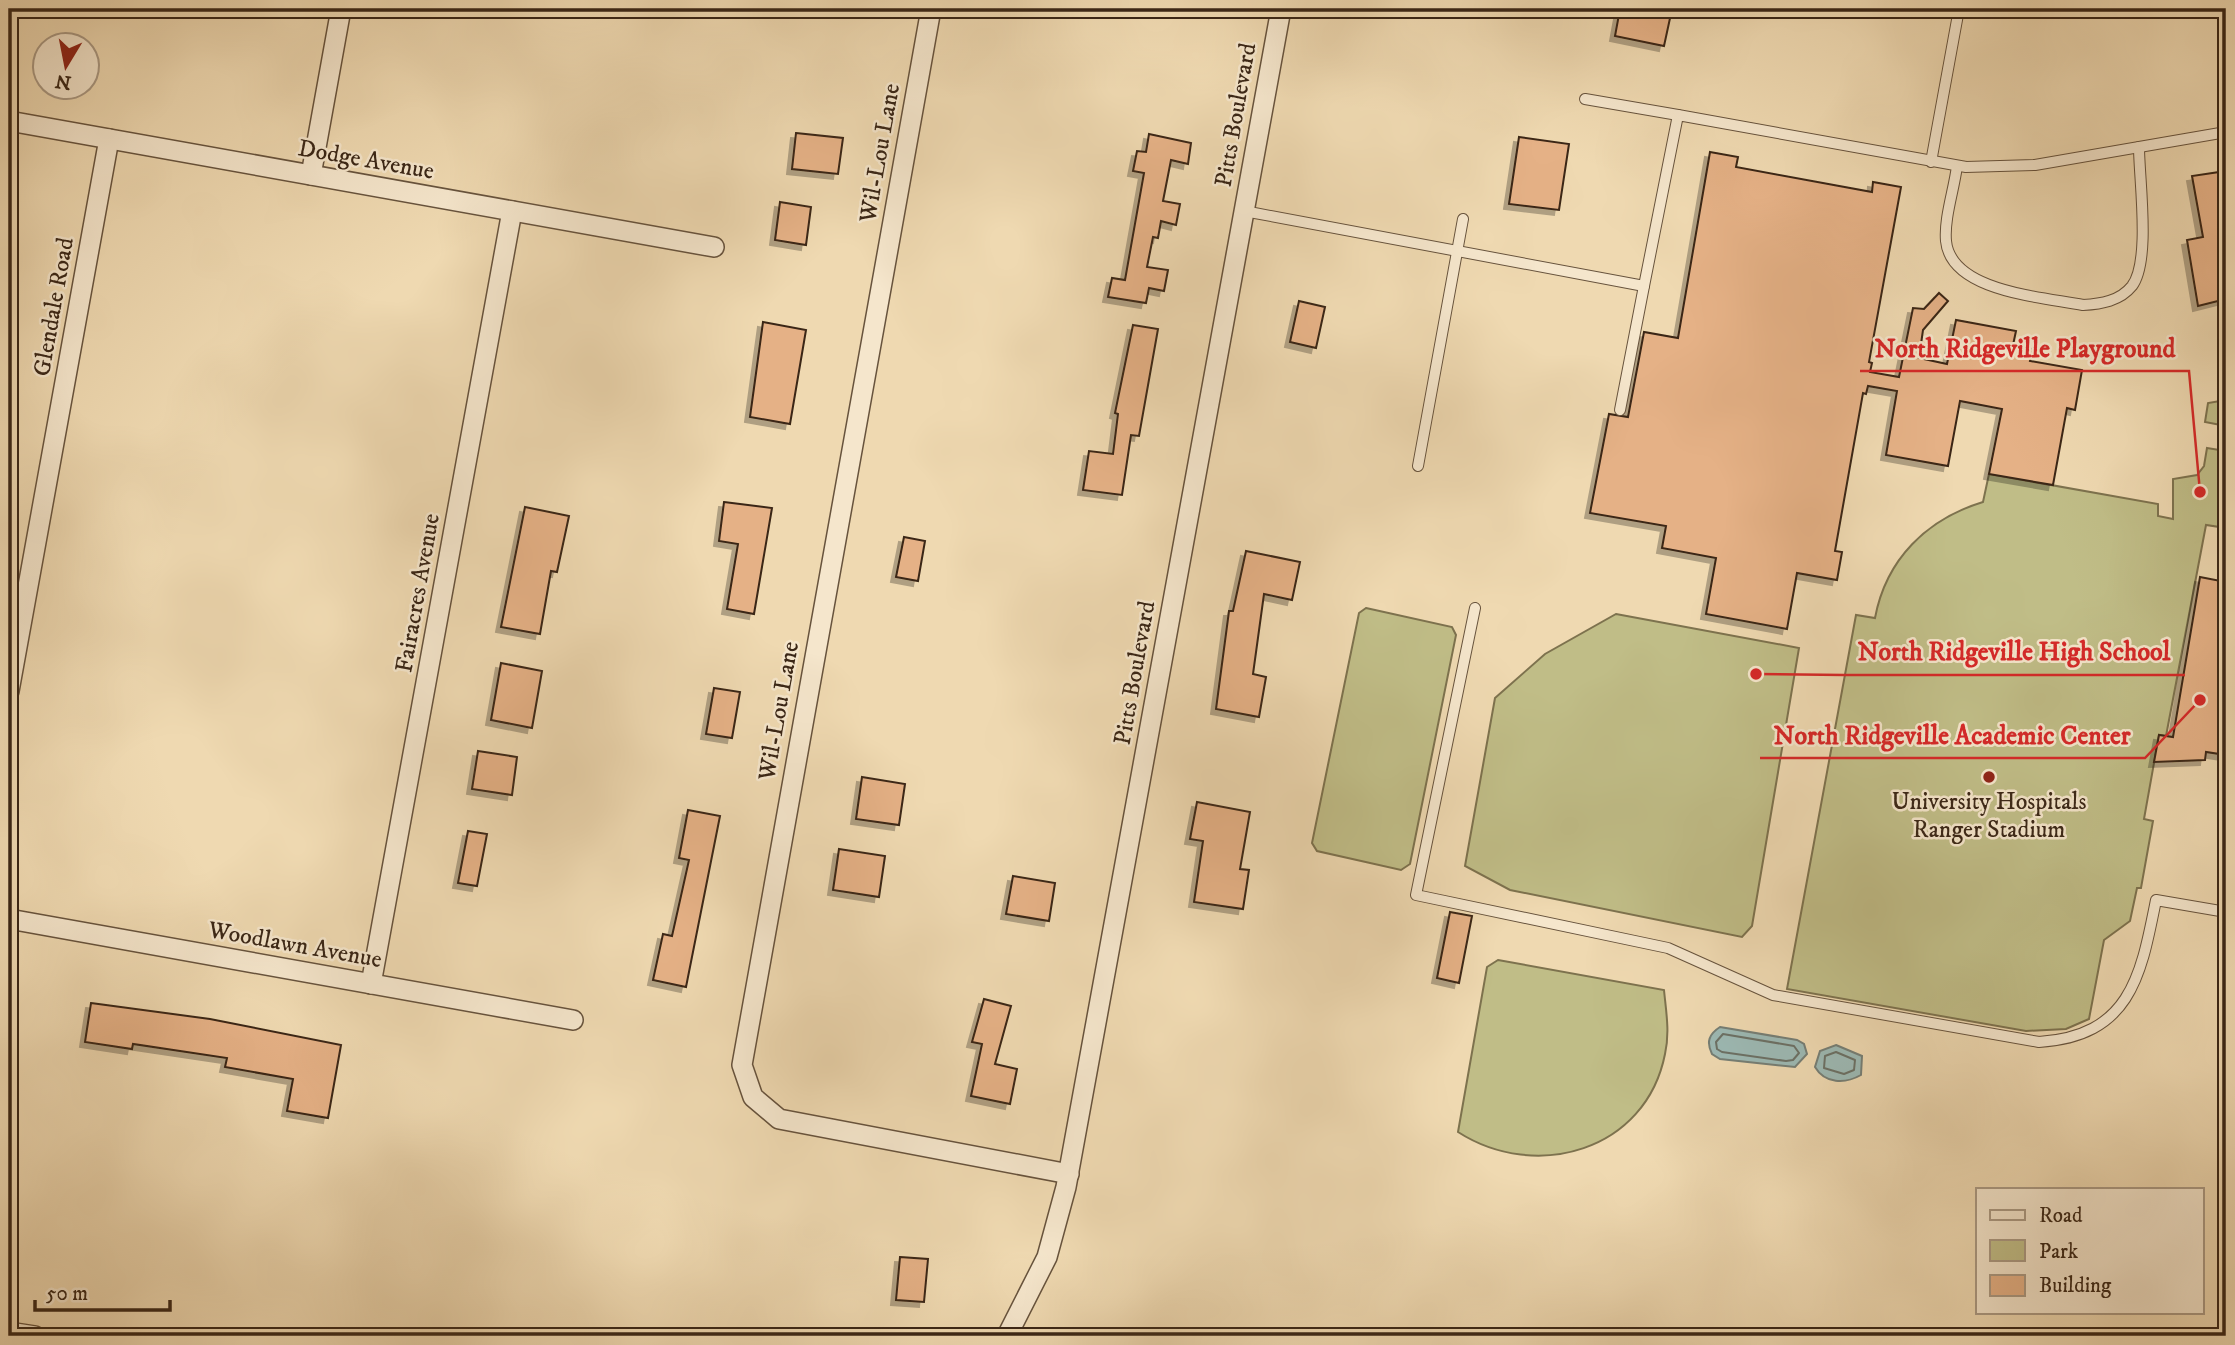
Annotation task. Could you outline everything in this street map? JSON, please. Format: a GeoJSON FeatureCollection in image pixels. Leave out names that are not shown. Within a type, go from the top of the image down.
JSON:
{"type":"FeatureCollection","features":[{"type":"Feature","properties":{"kind":"street"},"geometry":{"type":"LineString","coordinates":[[311,175],[341,9]]}},
{"type":"Feature","properties":{"kind":"street","name":"Wil-Lou Lane"},"geometry":{"type":"LineString","coordinates":[[931,9],[742,1065],[753,1097],[779,1119],[1069,1174]]}},
{"type":"Feature","properties":{"kind":"street","name":"Pitts Boulevard"},"geometry":{"type":"LineString","coordinates":[[1007,1336],[1047,1257],[1069,1174],[1281,9]]}},
{"type":"Feature","properties":{"kind":"street","name":"Dodge Avenue"},"geometry":{"type":"LineString","coordinates":[[9,121],[714,247]]}},
{"type":"Feature","properties":{"kind":"street","name":"Glendale Road"},"geometry":{"type":"LineString","coordinates":[[9,691],[109,139]]}},
{"type":"Feature","properties":{"kind":"street","name":"Fairacres Avenue"},"geometry":{"type":"LineString","coordinates":[[372,984],[512,211]]}},
{"type":"Feature","properties":{"kind":"street","name":"Woodlawn Avenue"},"geometry":{"type":"LineString","coordinates":[[9,919],[573,1020]]}},
{"type":"Feature","properties":{"kind":"street"},"geometry":{"type":"LineString","coordinates":[[9,1332],[35,1336]]}},
{"type":"Feature","properties":{"kind":"lane"},"geometry":{"type":"LineString","coordinates":[[1931,162],[1958,9]]}},
{"type":"Feature","properties":{"kind":"lane"},"geometry":{"type":"LineString","coordinates":[[1585,99],[1958,166],[2021,167],[2226,132]]}},
{"type":"Feature","properties":{"kind":"lane"},"geometry":{"type":"LineString","coordinates":[[1620,410],[1678,115]]}},
{"type":"Feature","properties":{"kind":"lane"},"geometry":{"type":"LineString","coordinates":[[1958,166],[1946,240],[1960,270],[1986,284],[2083,305],[2094,304],[2125,292],[2139,270],[2141,256],[2138,147]]}},
{"type":"Feature","properties":{"kind":"lane"},"geometry":{"type":"LineString","coordinates":[[1244,211],[1644,286]]}},
{"type":"Feature","properties":{"kind":"lane"},"geometry":{"type":"LineString","coordinates":[[1418,466],[1463,219]]}},
{"type":"Feature","properties":{"kind":"lane"},"geometry":{"type":"LineString","coordinates":[[1475,608],[1416,895],[1668,948],[1773,995],[2039,1042],[2064,1039],[2086,1031],[2121,1005],[2141,972],[2156,900],[2226,912]]}},
{"type":"Feature","properties":{"kind":"green space"},"geometry":{"type":"Polygon","coordinates":[[[2226,400],[2226,426],[2205,422],[2208,403],[2226,400]]]}},
{"type":"Feature","properties":{"kind":"green space","name":"University Hospitals Ranger Stadium"},"geometry":{"type":"Polygon","coordinates":[[[2207,448],[2226,451],[2226,528],[2206,525],[2166,736],[2159,735],[2144,819],[2153,821],[2141,888],[2137,888],[2130,921],[2104,940],[2089,1019],[2066,1029],[2026,1031],[1787,989],[1856,615],[1875,618],[1889,577],[1899,560],[1912,544],[1944,519],[1983,502],[1989,474],[2158,504],[2158,516],[2173,519],[2173,479],[2197,475],[2204,466],[2207,448]]]}},
{"type":"Feature","properties":{"kind":"green space"},"geometry":{"type":"Polygon","coordinates":[[[1366,608],[1452,627],[1456,635],[1410,864],[1401,870],[1317,851],[1312,843],[1359,613],[1366,608]]]}},
{"type":"Feature","properties":{"kind":"green space"},"geometry":{"type":"Polygon","coordinates":[[[1616,614],[1799,648],[1752,926],[1742,937],[1510,890],[1465,866],[1495,698],[1545,654],[1616,614]]]}},
{"type":"Feature","properties":{"kind":"green space"},"geometry":{"type":"Polygon","coordinates":[[[1498,960],[1664,990],[1667,1038],[1665,1054],[1654,1087],[1636,1114],[1612,1134],[1584,1148],[1553,1155],[1521,1155],[1489,1147],[1458,1132],[1487,967],[1498,960]]]}},
{"type":"Feature","properties":{"kind":"water"},"geometry":{"type":"Polygon","coordinates":[[[1720,1027],[1797,1040],[1804,1044],[1807,1054],[1795,1067],[1720,1059],[1712,1054],[1709,1042],[1713,1032],[1720,1027]]]}},
{"type":"Feature","properties":{"kind":"water"},"geometry":{"type":"Polygon","coordinates":[[[1836,1045],[1862,1056],[1861,1075],[1836,1081],[1819,1073],[1815,1067],[1820,1051],[1836,1045]]]}},
{"type":"Feature","properties":{"kind":"building"},"geometry":{"type":"Polygon","coordinates":[[[1620,9],[1672,9],[1664,46],[1615,36],[1620,9]]]}},
{"type":"Feature","properties":{"kind":"building"},"geometry":{"type":"Polygon","coordinates":[[[796,133],[843,138],[838,174],[792,169],[796,133]]]}},
{"type":"Feature","properties":{"kind":"building"},"geometry":{"type":"Polygon","coordinates":[[[1149,134],[1191,143],[1188,164],[1171,160],[1163,201],[1180,204],[1176,225],[1161,221],[1158,238],[1153,237],[1147,267],[1168,270],[1164,291],[1149,288],[1146,303],[1108,297],[1112,278],[1125,280],[1144,173],[1133,171],[1137,151],[1146,152],[1149,134]]]}},
{"type":"Feature","properties":{"kind":"building"},"geometry":{"type":"Polygon","coordinates":[[[1519,137],[1569,144],[1559,210],[1509,204],[1519,137]]]}},
{"type":"Feature","properties":{"kind":"building"},"geometry":{"type":"Polygon","coordinates":[[[1710,152],[1738,157],[1736,167],[1872,192],[1873,182],[1901,187],[1869,362],[1872,363],[1870,372],[1899,377],[1913,308],[1924,309],[1939,293],[1948,301],[1923,330],[1919,358],[1947,364],[1956,320],[2016,331],[2013,345],[2033,349],[2030,361],[2082,370],[2075,410],[2067,408],[2053,485],[1989,474],[2002,409],[1960,401],[1948,466],[1886,455],[1897,391],[1868,386],[1866,394],[1863,393],[1835,551],[1842,552],[1837,580],[1797,573],[1787,629],[1706,614],[1716,558],[1662,548],[1666,526],[1590,513],[1609,414],[1628,417],[1644,332],[1678,338],[1710,152]]]}},
{"type":"Feature","properties":{"kind":"building"},"geometry":{"type":"Polygon","coordinates":[[[2226,171],[2226,299],[2198,306],[2187,240],[2203,237],[2192,176],[2226,171]]]}},
{"type":"Feature","properties":{"kind":"building"},"geometry":{"type":"Polygon","coordinates":[[[780,202],[811,207],[806,245],[775,240],[780,202]]]}},
{"type":"Feature","properties":{"kind":"building"},"geometry":{"type":"Polygon","coordinates":[[[1299,301],[1325,307],[1316,348],[1290,342],[1299,301]]]}},
{"type":"Feature","properties":{"kind":"building"},"geometry":{"type":"Polygon","coordinates":[[[763,322],[806,330],[790,424],[750,417],[763,322]]]}},
{"type":"Feature","properties":{"kind":"building"},"geometry":{"type":"Polygon","coordinates":[[[1133,325],[1158,329],[1139,436],[1131,435],[1122,495],[1083,490],[1089,451],[1113,454],[1118,414],[1115,413],[1133,325]]]}},
{"type":"Feature","properties":{"kind":"building"},"geometry":{"type":"Polygon","coordinates":[[[724,502],[772,508],[754,614],[727,609],[738,544],[719,541],[724,502]]]}},
{"type":"Feature","properties":{"kind":"building"},"geometry":{"type":"Polygon","coordinates":[[[525,507],[569,516],[557,572],[551,571],[540,634],[501,627],[525,507]]]}},
{"type":"Feature","properties":{"kind":"building"},"geometry":{"type":"Polygon","coordinates":[[[904,537],[925,541],[918,581],[896,577],[904,537]]]}},
{"type":"Feature","properties":{"kind":"building"},"geometry":{"type":"Polygon","coordinates":[[[1246,551],[1300,562],[1292,600],[1264,594],[1253,674],[1266,677],[1259,717],[1216,709],[1229,611],[1233,611],[1246,551]]]}},
{"type":"Feature","properties":{"kind":"building"},"geometry":{"type":"Polygon","coordinates":[[[2200,577],[2226,582],[2226,755],[2206,752],[2205,760],[2154,762],[2159,735],[2173,737],[2200,577]]]}},
{"type":"Feature","properties":{"kind":"building"},"geometry":{"type":"Polygon","coordinates":[[[501,663],[542,671],[532,728],[491,720],[501,663]]]}},
{"type":"Feature","properties":{"kind":"building"},"geometry":{"type":"Polygon","coordinates":[[[714,688],[740,692],[732,738],[706,734],[714,688]]]}},
{"type":"Feature","properties":{"kind":"building"},"geometry":{"type":"Polygon","coordinates":[[[478,751],[517,757],[512,795],[472,789],[478,751]]]}},
{"type":"Feature","properties":{"kind":"building"},"geometry":{"type":"Polygon","coordinates":[[[862,777],[905,784],[899,825],[856,819],[862,777]]]}},
{"type":"Feature","properties":{"kind":"building"},"geometry":{"type":"Polygon","coordinates":[[[1197,802],[1250,812],[1240,869],[1249,870],[1243,909],[1194,902],[1203,841],[1190,839],[1197,802]]]}},
{"type":"Feature","properties":{"kind":"building"},"geometry":{"type":"Polygon","coordinates":[[[688,810],[720,816],[686,987],[653,980],[663,934],[672,936],[689,860],[679,858],[688,810]]]}},
{"type":"Feature","properties":{"kind":"building"},"geometry":{"type":"Polygon","coordinates":[[[468,831],[487,834],[477,886],[458,883],[468,831]]]}},
{"type":"Feature","properties":{"kind":"building"},"geometry":{"type":"Polygon","coordinates":[[[839,849],[885,856],[879,897],[833,890],[839,849]]]}},
{"type":"Feature","properties":{"kind":"building"},"geometry":{"type":"Polygon","coordinates":[[[1013,876],[1055,883],[1049,921],[1006,914],[1013,876]]]}},
{"type":"Feature","properties":{"kind":"building"},"geometry":{"type":"Polygon","coordinates":[[[1450,912],[1472,916],[1459,983],[1437,978],[1450,912]]]}},
{"type":"Feature","properties":{"kind":"building"},"geometry":{"type":"Polygon","coordinates":[[[984,999],[1011,1006],[995,1064],[1017,1069],[1010,1104],[971,1096],[982,1044],[972,1042],[984,999]]]}},
{"type":"Feature","properties":{"kind":"building"},"geometry":{"type":"Polygon","coordinates":[[[91,1003],[210,1019],[341,1045],[328,1118],[287,1111],[293,1079],[225,1067],[227,1058],[133,1044],[132,1049],[85,1042],[91,1003]]]}},
{"type":"Feature","properties":{"kind":"building"},"geometry":{"type":"Polygon","coordinates":[[[900,1257],[928,1259],[924,1302],[896,1300],[900,1257]]]}},
{"type":"Feature","properties":{"kind":"place","name":"North Ridgeville Playground"},"geometry":{"type":"Point","coordinates":[2200,492]}},
{"type":"Feature","properties":{"kind":"place","name":"North Ridgeville High School"},"geometry":{"type":"Point","coordinates":[1756,674]}},
{"type":"Feature","properties":{"kind":"place","name":"North Ridgeville Academic Center"},"geometry":{"type":"Point","coordinates":[2200,700]}},
{"type":"Feature","properties":{"kind":"place","name":"University Hospitals Ranger Stadium"},"geometry":{"type":"Point","coordinates":[1989,777]}}]}
